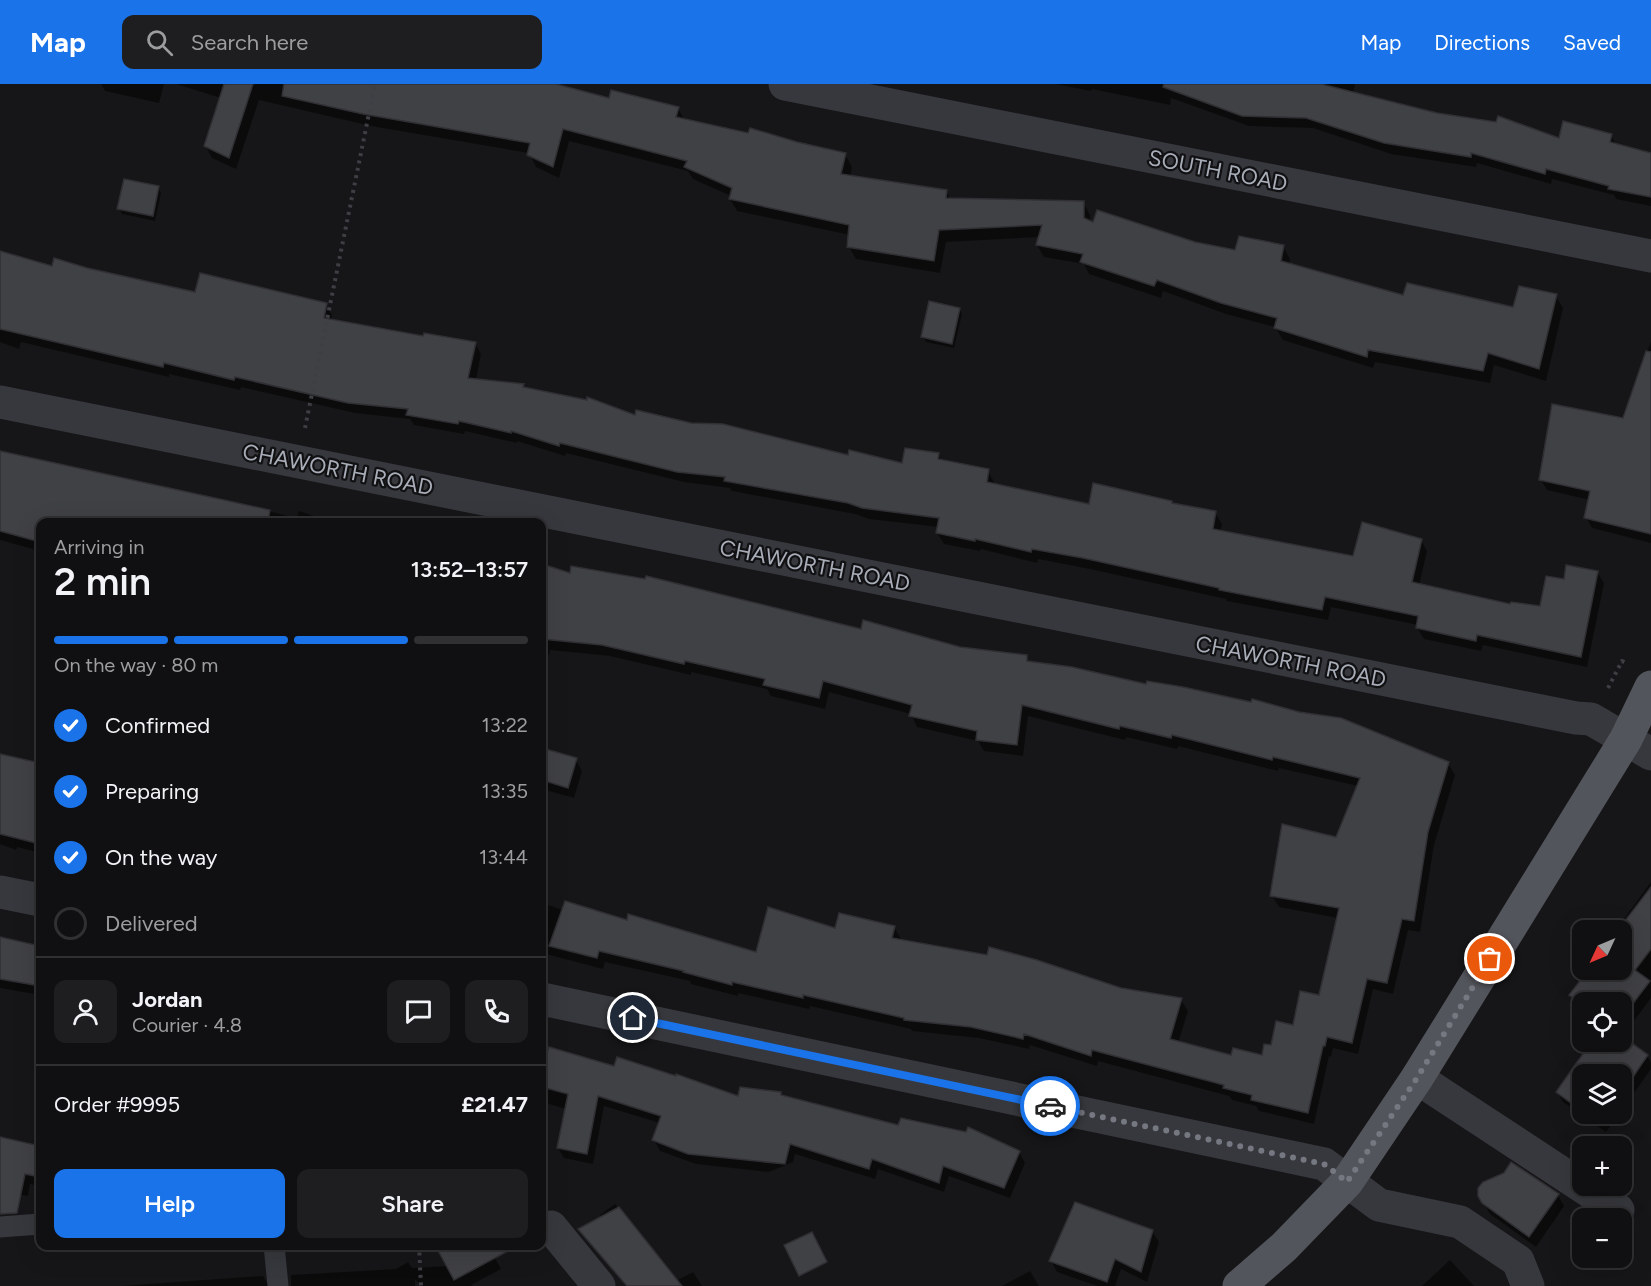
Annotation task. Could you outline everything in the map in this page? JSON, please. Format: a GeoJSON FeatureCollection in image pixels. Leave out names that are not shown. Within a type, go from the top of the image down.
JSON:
{"type":"FeatureCollection","features":[{"type":"Feature","properties":{"kind":"main road"},"geometry":{"type":"LineString","coordinates":[[1239,1286],[1284,1247],[1347,1182],[1638,746],[1651,687]]}},
{"type":"Feature","properties":{"kind":"street","name":"SOUTH ROAD"},"geometry":{"type":"LineString","coordinates":[[785,84],[1651,256]]}},
{"type":"Feature","properties":{"kind":"street","name":"CHAWORTH ROAD"},"geometry":{"type":"LineString","coordinates":[[0,402],[1576,718],[1591,719],[1638,746]]}},
{"type":"Feature","properties":{"kind":"street"},"geometry":{"type":"LineString","coordinates":[[0,892],[36,899]]}},
{"type":"Feature","properties":{"kind":"street"},"geometry":{"type":"LineString","coordinates":[[546,1000],[1324,1164],[1379,1205],[1460,1222],[1518,1261],[1528,1286]]}},
{"type":"Feature","properties":{"kind":"street"},"geometry":{"type":"LineString","coordinates":[[1417,1078],[1615,1208]]}},
{"type":"Feature","properties":{"kind":"street"},"geometry":{"type":"LineString","coordinates":[[551,1227],[599,1286]]}},
{"type":"Feature","properties":{"kind":"lane"},"geometry":{"type":"LineString","coordinates":[[0,1227],[36,1224]]}},
{"type":"Feature","properties":{"kind":"lane"},"geometry":{"type":"LineString","coordinates":[[274,1250],[278,1286]]}},
{"type":"Feature","properties":{"kind":"path"},"geometry":{"type":"LineString","coordinates":[[298,462],[375,84]]}},
{"type":"Feature","properties":{"kind":"path"},"geometry":{"type":"LineString","coordinates":[[419,1250],[421,1286]]}},
{"type":"Feature","properties":{"kind":"building"},"geometry":{"type":"Polygon","coordinates":[[[224,84],[253,84],[229,158],[204,146],[224,84]]]}},
{"type":"Feature","properties":{"kind":"building"},"geometry":{"type":"Polygon","coordinates":[[[284,84],[556,84],[609,98],[611,90],[679,107],[676,117],[748,133],[750,128],[846,153],[841,174],[947,190],[946,198],[1084,201],[1084,218],[1093,222],[1097,210],[1195,242],[1235,250],[1239,236],[1284,245],[1281,261],[1403,295],[1407,283],[1513,307],[1519,286],[1557,294],[1539,369],[1488,353],[1483,371],[1368,350],[1367,357],[1274,328],[1277,318],[1221,303],[1157,280],[1154,286],[1080,262],[1083,254],[1036,245],[1042,225],[939,230],[934,261],[847,247],[849,225],[729,199],[732,188],[684,167],[687,161],[563,129],[553,167],[527,155],[530,143],[363,114],[282,96],[284,84]]]}},
{"type":"Feature","properties":{"kind":"building"},"geometry":{"type":"Polygon","coordinates":[[[1164,84],[1321,84],[1437,113],[1496,122],[1498,116],[1559,138],[1563,121],[1612,134],[1610,142],[1651,153],[1651,197],[1608,189],[1609,186],[1546,169],[1545,174],[1471,153],[1471,157],[1384,143],[1306,118],[1242,116],[1163,87],[1164,84]]]}},
{"type":"Feature","properties":{"kind":"building"},"geometry":{"type":"Polygon","coordinates":[[[124,179],[159,186],[153,216],[117,209],[124,179]]]}},
{"type":"Feature","properties":{"kind":"building"},"geometry":{"type":"Polygon","coordinates":[[[0,251],[52,266],[54,258],[87,268],[195,292],[200,273],[327,303],[324,318],[423,336],[424,333],[476,342],[468,378],[524,384],[523,387],[587,400],[587,397],[635,415],[636,410],[691,423],[723,424],[848,455],[849,450],[902,463],[905,448],[939,453],[938,459],[989,469],[987,482],[1089,504],[1093,483],[1172,501],[1172,503],[1216,511],[1213,529],[1353,556],[1362,522],[1422,539],[1412,582],[1510,604],[1511,602],[1540,606],[1546,576],[1564,579],[1566,565],[1598,571],[1581,657],[1477,635],[1476,641],[1416,628],[1418,616],[1325,597],[1322,610],[1219,590],[1219,588],[1083,558],[1032,549],[1031,552],[936,533],[939,518],[862,508],[848,503],[724,481],[725,477],[677,472],[560,443],[559,446],[511,431],[511,433],[459,421],[458,424],[406,415],[408,409],[348,403],[164,363],[163,367],[0,329],[0,251]]]}},
{"type":"Feature","properties":{"kind":"building"},"geometry":{"type":"Polygon","coordinates":[[[929,301],[960,308],[952,344],[921,337],[929,301]]]}},
{"type":"Feature","properties":{"kind":"building"},"geometry":{"type":"Polygon","coordinates":[[[1646,351],[1651,352],[1651,534],[1584,518],[1590,491],[1539,480],[1552,404],[1623,418],[1646,351]]]}},
{"type":"Feature","properties":{"kind":"building"},"geometry":{"type":"Polygon","coordinates":[[[0,451],[270,510],[269,518],[36,518],[36,541],[0,531],[0,451]]]}},
{"type":"Feature","properties":{"kind":"building"},"geometry":{"type":"Polygon","coordinates":[[[546,565],[570,573],[571,566],[645,579],[646,576],[861,629],[863,620],[960,647],[1027,655],[1027,661],[1072,667],[1146,684],[1147,681],[1183,687],[1251,702],[1252,699],[1299,712],[1341,718],[1449,762],[1428,832],[1414,921],[1402,919],[1387,983],[1367,979],[1352,1043],[1327,1037],[1308,1113],[1251,1100],[1252,1095],[1223,1088],[1224,1085],[1092,1050],[1091,1056],[1024,1034],[1023,1039],[971,1027],[904,1020],[904,1018],[803,995],[803,998],[732,982],[732,985],[599,951],[597,958],[549,946],[565,901],[627,920],[628,914],[756,952],[768,907],[835,928],[839,913],[895,926],[892,938],[987,955],[989,947],[1037,960],[1121,988],[1182,998],[1170,1039],[1231,1055],[1233,1048],[1262,1055],[1264,1044],[1271,1045],[1276,1021],[1293,1025],[1300,991],[1319,995],[1339,908],[1270,896],[1282,824],[1336,837],[1360,778],[1273,757],[1272,760],[1172,735],[1171,738],[1120,726],[1119,729],[1022,705],[1017,745],[976,740],[977,731],[909,716],[912,705],[823,681],[819,698],[763,685],[765,679],[685,661],[684,664],[602,645],[546,639],[546,565]]]}},
{"type":"Feature","properties":{"kind":"building"},"geometry":{"type":"Polygon","coordinates":[[[546,749],[577,758],[568,788],[546,781],[546,749]]]}},
{"type":"Feature","properties":{"kind":"building"},"geometry":{"type":"Polygon","coordinates":[[[0,754],[36,762],[36,843],[0,834],[0,754]]]}},
{"type":"Feature","properties":{"kind":"building"},"geometry":{"type":"Polygon","coordinates":[[[1651,887],[1651,949],[1635,970],[1650,981],[1632,1005],[1632,992],[1572,992],[1572,997],[1569,995],[1581,980],[1632,980],[1632,920],[1626,920],[1651,887]]]}},
{"type":"Feature","properties":{"kind":"building"},"geometry":{"type":"Polygon","coordinates":[[[0,937],[36,945],[36,985],[0,979],[0,937]]]}},
{"type":"Feature","properties":{"kind":"building"},"geometry":{"type":"Polygon","coordinates":[[[1632,1043],[1648,1055],[1632,1078],[1632,1064],[1576,1064],[1584,1052],[1632,1052],[1632,1043]]]}},
{"type":"Feature","properties":{"kind":"building"},"geometry":{"type":"Polygon","coordinates":[[[549,1047],[614,1066],[617,1057],[676,1076],[676,1074],[738,1096],[740,1087],[781,1092],[781,1095],[898,1125],[901,1118],[966,1132],[968,1127],[1020,1151],[1004,1188],[943,1166],[939,1183],[872,1159],[869,1169],[790,1144],[785,1164],[688,1154],[652,1140],[661,1116],[598,1096],[587,1154],[557,1148],[568,1094],[546,1088],[546,1055],[549,1047]]]}},
{"type":"Feature","properties":{"kind":"building"},"geometry":{"type":"Polygon","coordinates":[[[1572,1069],[1572,1104],[1556,1092],[1572,1069]]]}},
{"type":"Feature","properties":{"kind":"building"},"geometry":{"type":"Polygon","coordinates":[[[0,1137],[36,1145],[36,1176],[25,1174],[17,1213],[0,1214],[0,1137]]]}},
{"type":"Feature","properties":{"kind":"building"},"geometry":{"type":"Polygon","coordinates":[[[1511,1162],[1559,1194],[1529,1237],[1482,1203],[1478,1196],[1478,1188],[1483,1182],[1504,1173],[1511,1162]]]}},
{"type":"Feature","properties":{"kind":"building"},"geometry":{"type":"Polygon","coordinates":[[[1075,1202],[1153,1230],[1141,1272],[1115,1259],[1107,1282],[1049,1261],[1075,1202]]]}},
{"type":"Feature","properties":{"kind":"building"},"geometry":{"type":"Polygon","coordinates":[[[619,1207],[682,1286],[627,1286],[578,1229],[619,1207]]]}},
{"type":"Feature","properties":{"kind":"building"},"geometry":{"type":"Polygon","coordinates":[[[812,1232],[827,1262],[799,1276],[784,1245],[812,1232]]]}},
{"type":"Feature","properties":{"kind":"building"},"geometry":{"type":"Polygon","coordinates":[[[438,1250],[510,1250],[454,1280],[438,1250]]]}},
{"type":"Feature","properties":{"kind":"way so far"},"geometry":{"type":"LineString","coordinates":[[1050,1106],[1324,1164],[1347,1182],[1417,1078],[1490,959]]}},
{"type":"Feature","properties":{"kind":"route"},"geometry":{"type":"LineString","coordinates":[[633,1018],[1050,1106]]}}]}
